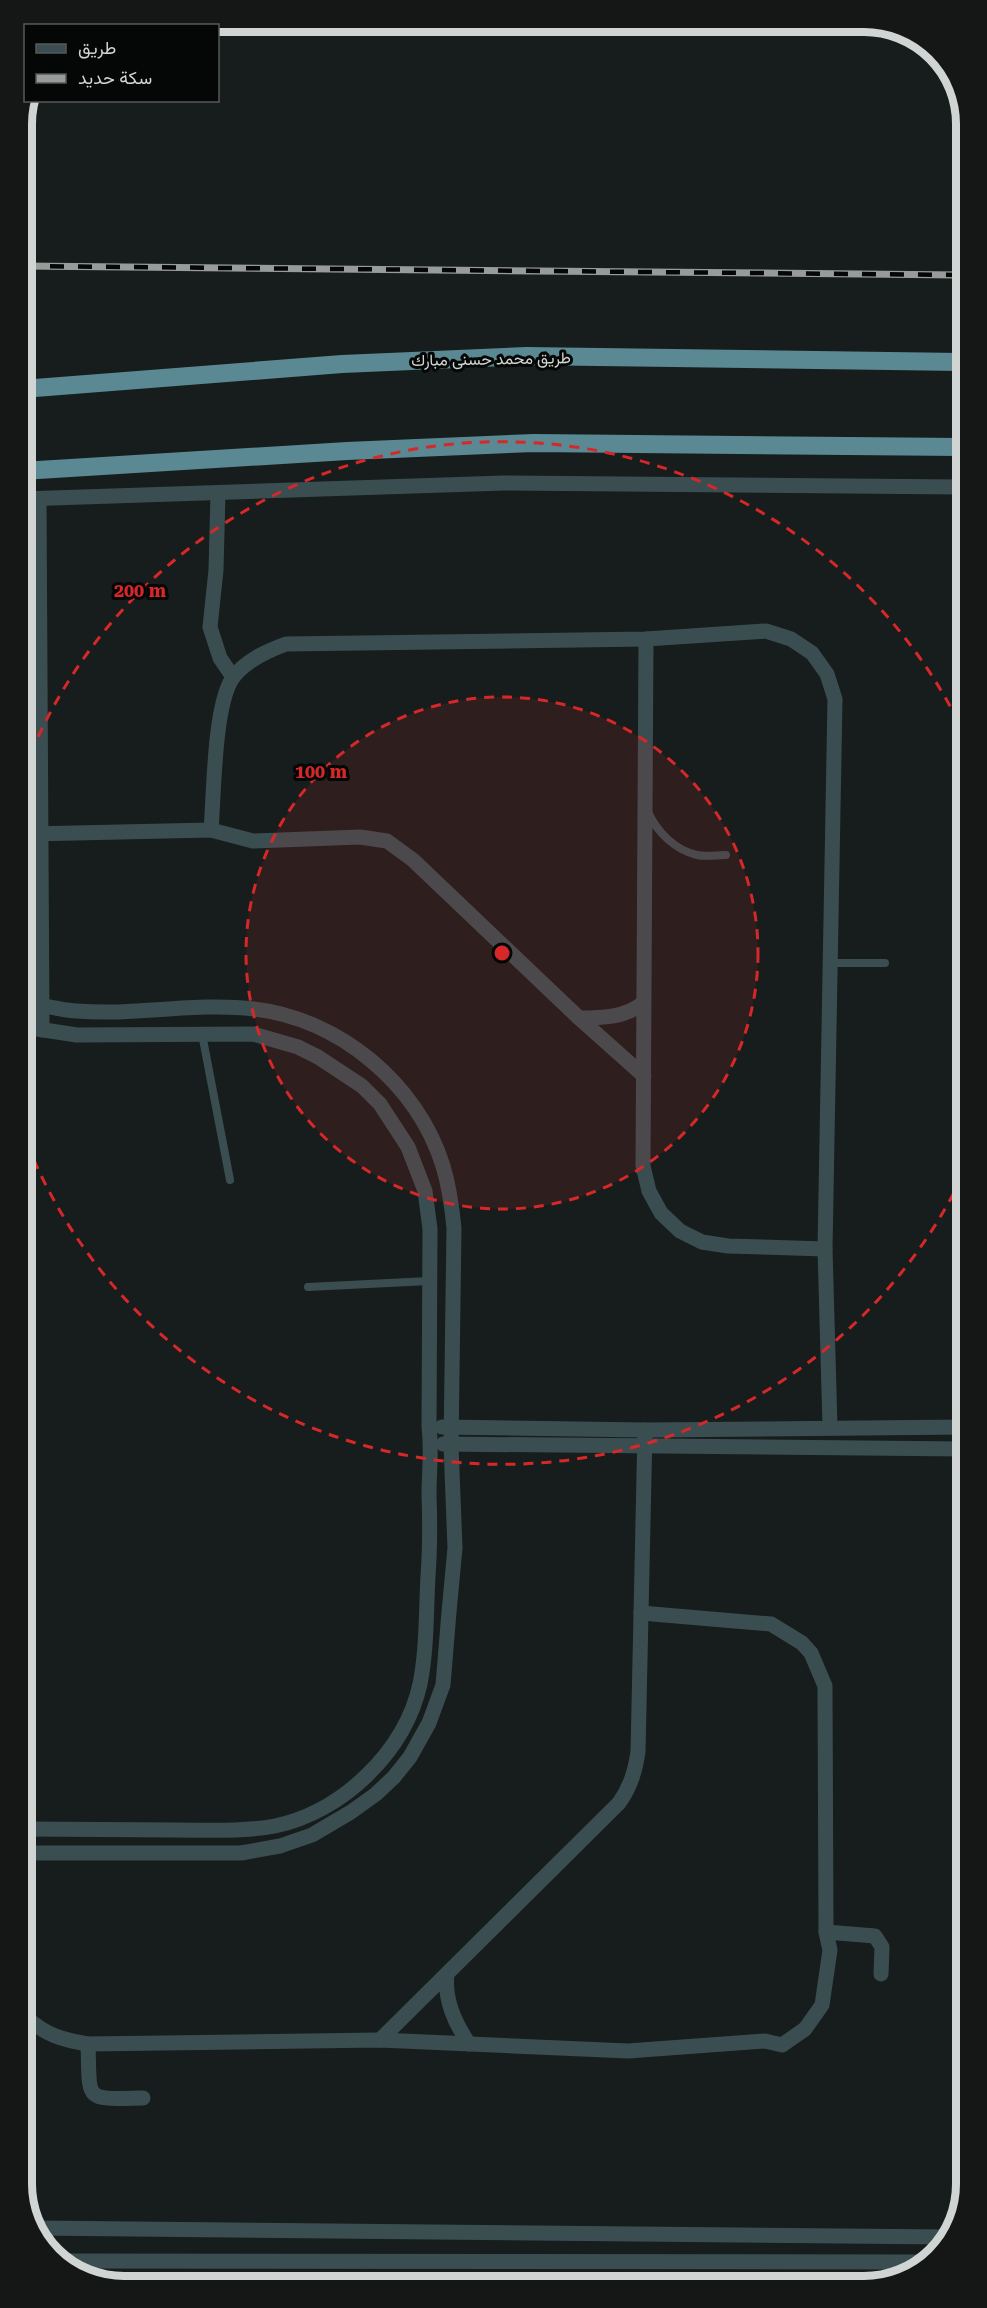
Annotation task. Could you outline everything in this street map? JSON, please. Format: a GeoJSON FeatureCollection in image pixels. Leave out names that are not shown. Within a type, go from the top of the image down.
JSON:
{"type":"FeatureCollection","features":[{"type":"Feature","properties":{"kind":"highway","name":"طريق محمد حسنى مبارك"},"geometry":{"type":"LineString","coordinates":[[32,388],[342,364],[526,356],[956,362]]}},
{"type":"Feature","properties":{"kind":"highway"},"geometry":{"type":"LineString","coordinates":[[32,470],[347,451],[534,443],[956,447]]}},
{"type":"Feature","properties":{"kind":"street"},"geometry":{"type":"LineString","coordinates":[[32,499],[504,483],[956,487]]}},
{"type":"Feature","properties":{"kind":"street"},"geometry":{"type":"LineString","coordinates":[[218,493],[216,570],[210,627],[220,658],[233,677]]}},
{"type":"Feature","properties":{"kind":"street"},"geometry":{"type":"LineString","coordinates":[[32,977],[39,499]]}},
{"type":"Feature","properties":{"kind":"street"},"geometry":{"type":"LineString","coordinates":[[211,830],[220,714],[226,692],[233,677],[254,658],[286,644],[646,639],[766,631],[791,639],[812,653],[827,674],[835,699],[825,1249],[830,1427]]}},
{"type":"Feature","properties":{"kind":"street"},"geometry":{"type":"LineString","coordinates":[[646,639],[643,1166],[649,1191],[661,1213],[673,1225],[702,1242],[719,1245],[825,1249]]}},
{"type":"Feature","properties":{"kind":"street"},"geometry":{"type":"LineString","coordinates":[[32,752],[35,834]]}},
{"type":"Feature","properties":{"kind":"street"},"geometry":{"type":"LineString","coordinates":[[35,834],[211,830],[253,841],[360,837],[387,842],[413,860],[579,1018],[644,1076]]}},
{"type":"Feature","properties":{"kind":"street"},"geometry":{"type":"LineString","coordinates":[[31,1853],[241,1853],[279,1846],[312,1835],[351,1812],[376,1794],[394,1777],[410,1757],[429,1723],[443,1685],[455,1548],[451,1445],[454,1228],[450,1195],[442,1164],[429,1134],[412,1105],[392,1080],[362,1053],[328,1030],[292,1015],[252,1009],[79,1012],[32,1002]]}},
{"type":"Feature","properties":{"kind":"street"},"geometry":{"type":"LineString","coordinates":[[579,1018],[602,1018],[621,1014],[643,1003]]}},
{"type":"Feature","properties":{"kind":"street"},"geometry":{"type":"LineString","coordinates":[[31,1829],[195,1830],[275,1826],[307,1815],[328,1804],[367,1776],[397,1737],[409,1714],[419,1686],[423,1659],[431,1542],[429,1228],[425,1191],[408,1147],[380,1104],[362,1086],[318,1057],[298,1047],[253,1034],[227,1032],[76,1035],[32,1028]]}},
{"type":"Feature","properties":{"kind":"street"},"geometry":{"type":"LineString","coordinates":[[429,1427],[645,1430],[956,1427]]}},
{"type":"Feature","properties":{"kind":"street"},"geometry":{"type":"LineString","coordinates":[[380,2040],[620,1803],[629,1789],[638,1752],[645,1430]]}},
{"type":"Feature","properties":{"kind":"street"},"geometry":{"type":"LineString","coordinates":[[431,1444],[956,1449]]}},
{"type":"Feature","properties":{"kind":"street"},"geometry":{"type":"LineString","coordinates":[[31,2022],[61,2040],[88,2044],[380,2040],[628,2051],[765,2041],[782,2045],[805,2029],[822,2005],[830,1950],[826,1932],[825,1686],[812,1653],[802,1643],[771,1624],[641,1613]]}},
{"type":"Feature","properties":{"kind":"street"},"geometry":{"type":"LineString","coordinates":[[826,1932],[875,1936],[882,1947],[881,1974]]}},
{"type":"Feature","properties":{"kind":"street"},"geometry":{"type":"LineString","coordinates":[[447,1974],[448,2001],[459,2030],[469,2044]]}},
{"type":"Feature","properties":{"kind":"street"},"geometry":{"type":"LineString","coordinates":[[88,2044],[89,2085],[94,2095],[101,2098],[143,2098]]}},
{"type":"Feature","properties":{"kind":"street"},"geometry":{"type":"LineString","coordinates":[[43,2228],[938,2237]]}},
{"type":"Feature","properties":{"kind":"street"},"geometry":{"type":"LineString","coordinates":[[74,2261],[912,2262]]}},
{"type":"Feature","properties":{"kind":"lane"},"geometry":{"type":"LineString","coordinates":[[645,805],[653,823],[665,837],[680,848],[697,855],[726,855]]}},
{"type":"Feature","properties":{"kind":"lane"},"geometry":{"type":"LineString","coordinates":[[830,963],[885,963]]}},
{"type":"Feature","properties":{"kind":"lane"},"geometry":{"type":"LineString","coordinates":[[202,1034],[230,1180]]}},
{"type":"Feature","properties":{"kind":"lane"},"geometry":{"type":"LineString","coordinates":[[308,1287],[429,1281]]}},
{"type":"Feature","properties":{"kind":"railway"},"geometry":{"type":"LineString","coordinates":[[32,266],[956,275]]}}]}
